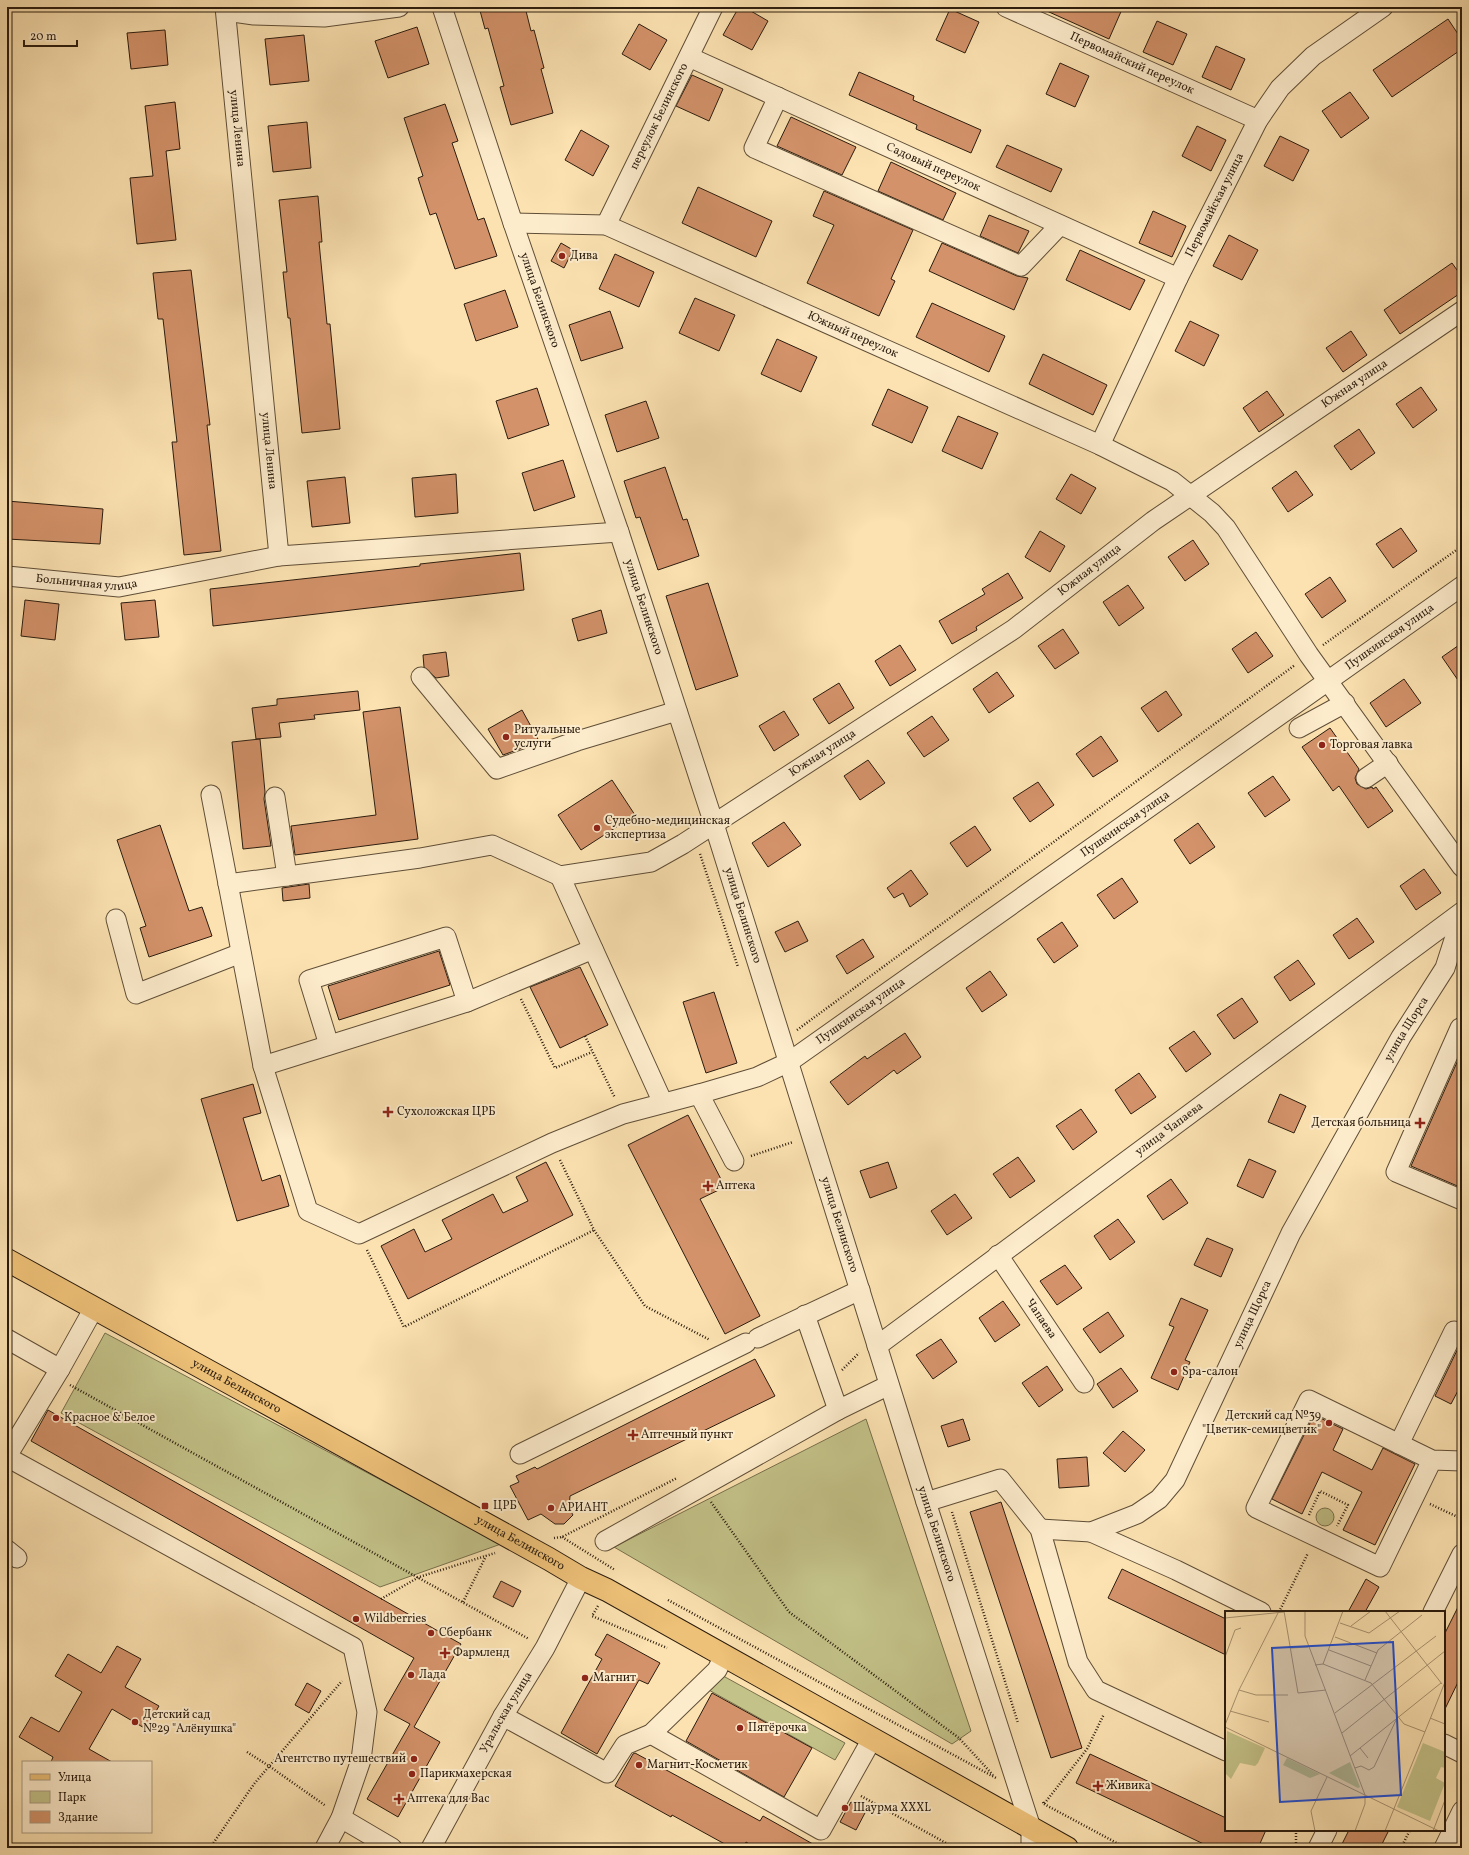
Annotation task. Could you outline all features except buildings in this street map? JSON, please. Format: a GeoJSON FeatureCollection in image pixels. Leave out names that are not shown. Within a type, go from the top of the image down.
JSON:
{"type":"FeatureCollection","features":[{"type":"Feature","properties":{"kind":"main road","name":"улица Белинского"},"geometry":{"type":"LineString","coordinates":[[7,1260],[581,1578],[608,1590],[872,1739],[1031,1838],[1066,1848]]}},
{"type":"Feature","properties":{"kind":"street"},"geometry":{"type":"LineString","coordinates":[[225,9],[254,15],[324,17],[399,7]]}},
{"type":"Feature","properties":{"kind":"street","name":"улица Белинского"},"geometry":{"type":"LineString","coordinates":[[442,7],[512,223],[619,532],[714,824],[1031,1838]]}},
{"type":"Feature","properties":{"kind":"street","name":"переулок Белинского"},"geometry":{"type":"LineString","coordinates":[[606,225],[713,7]]}},
{"type":"Feature","properties":{"kind":"street","name":"Первомайский переулок"},"geometry":{"type":"LineString","coordinates":[[1006,7],[1258,120]]}},
{"type":"Feature","properties":{"kind":"street","name":"Первомайская улица"},"geometry":{"type":"LineString","coordinates":[[1100,445],[1178,278],[1258,120],[1280,88],[1313,56],[1383,7]]}},
{"type":"Feature","properties":{"kind":"street","name":"улица Ленина"},"geometry":{"type":"LineString","coordinates":[[225,9],[279,556]]}},
{"type":"Feature","properties":{"kind":"street","name":"Садовый переулок"},"geometry":{"type":"LineString","coordinates":[[689,57],[1178,278]]}},
{"type":"Feature","properties":{"kind":"street"},"geometry":{"type":"LineString","coordinates":[[778,97],[754,148],[1021,266],[1060,224]]}},
{"type":"Feature","properties":{"kind":"street"},"geometry":{"type":"LineString","coordinates":[[512,223],[606,225]]}},
{"type":"Feature","properties":{"kind":"street","name":"Южный переулок"},"geometry":{"type":"LineString","coordinates":[[606,225],[1100,445],[1172,481],[1192,496],[1212,513],[1226,528],[1309,654],[1462,868]]}},
{"type":"Feature","properties":{"kind":"street","name":"Южная улица"},"geometry":{"type":"LineString","coordinates":[[560,876],[650,862],[683,844],[1014,629],[1153,521],[1192,496],[1462,311]]}},
{"type":"Feature","properties":{"kind":"street"},"geometry":{"type":"LineString","coordinates":[[279,556],[619,532]]}},
{"type":"Feature","properties":{"kind":"street","name":"Больничная улица"},"geometry":{"type":"LineString","coordinates":[[7,576],[119,587],[279,556]]}},
{"type":"Feature","properties":{"kind":"street","name":"Пушкинская улица"},"geometry":{"type":"LineString","coordinates":[[359,1234],[552,1143],[623,1114],[757,1077],[789,1062],[1462,586]]}},
{"type":"Feature","properties":{"kind":"street"},"geometry":{"type":"LineString","coordinates":[[421,677],[497,769],[577,741],[677,711]]}},
{"type":"Feature","properties":{"kind":"street"},"geometry":{"type":"LineString","coordinates":[[1299,728],[1345,703]]}},
{"type":"Feature","properties":{"kind":"street"},"geometry":{"type":"LineString","coordinates":[[1366,778],[1388,763]]}},
{"type":"Feature","properties":{"kind":"street"},"geometry":{"type":"LineString","coordinates":[[211,795],[263,1066],[308,1211],[359,1234]]}},
{"type":"Feature","properties":{"kind":"street"},"geometry":{"type":"LineString","coordinates":[[275,797],[287,876]]}},
{"type":"Feature","properties":{"kind":"street"},"geometry":{"type":"LineString","coordinates":[[228,884],[420,858],[492,845],[560,876],[663,1103]]}},
{"type":"Feature","properties":{"kind":"street","name":"улица Чапаева"},"geometry":{"type":"LineString","coordinates":[[877,1346],[1462,912]]}},
{"type":"Feature","properties":{"kind":"street","name":"улица Щорса"},"geometry":{"type":"LineString","coordinates":[[1040,1529],[1091,1532],[1137,1514],[1159,1499],[1175,1480],[1291,1233],[1401,1037],[1445,968],[1462,915]]}},
{"type":"Feature","properties":{"kind":"street"},"geometry":{"type":"LineString","coordinates":[[116,919],[136,994],[241,954]]}},
{"type":"Feature","properties":{"kind":"street"},"geometry":{"type":"LineString","coordinates":[[330,1045],[309,980],[446,937],[467,1002]]}},
{"type":"Feature","properties":{"kind":"street"},"geometry":{"type":"LineString","coordinates":[[263,1066],[467,1002],[593,949]]}},
{"type":"Feature","properties":{"kind":"street"},"geometry":{"type":"LineString","coordinates":[[1462,1029],[1460,1028],[1396,1172],[1462,1200]]}},
{"type":"Feature","properties":{"kind":"street"},"geometry":{"type":"LineString","coordinates":[[699,1094],[734,1162]]}},
{"type":"Feature","properties":{"kind":"street","name":"Чапаева"},"geometry":{"type":"LineString","coordinates":[[998,1255],[1084,1382]]}},
{"type":"Feature","properties":{"kind":"street"},"geometry":{"type":"LineString","coordinates":[[520,1454],[804,1315],[860,1290]]}},
{"type":"Feature","properties":{"kind":"street"},"geometry":{"type":"LineString","coordinates":[[94,1308],[64,1377],[7,1456],[353,1647],[367,1712],[361,1760],[341,1818],[325,1848]]}},
{"type":"Feature","properties":{"kind":"street"},"geometry":{"type":"LineString","coordinates":[[804,1315],[838,1410]]}},
{"type":"Feature","properties":{"kind":"street"},"geometry":{"type":"LineString","coordinates":[[1399,1444],[1454,1331]]}},
{"type":"Feature","properties":{"kind":"street"},"geometry":{"type":"LineString","coordinates":[[7,1339],[64,1377]]}},
{"type":"Feature","properties":{"kind":"street"},"geometry":{"type":"LineString","coordinates":[[606,1541],[838,1410],[889,1385]]}},
{"type":"Feature","properties":{"kind":"street"},"geometry":{"type":"LineString","coordinates":[[1432,1460],[1380,1567],[1256,1508],[1309,1400],[1432,1460],[1462,1461]]}},
{"type":"Feature","properties":{"kind":"street"},"geometry":{"type":"LineString","coordinates":[[926,1502],[1000,1479],[1040,1529],[1078,1662],[1096,1690],[1225,1750]]}},
{"type":"Feature","properties":{"kind":"street"},"geometry":{"type":"LineString","coordinates":[[1091,1532],[1176,1570],[1259,1611]]}},
{"type":"Feature","properties":{"kind":"street"},"geometry":{"type":"LineString","coordinates":[[1434,1611],[1462,1554]]}},
{"type":"Feature","properties":{"kind":"street","name":"Уральская улица"},"geometry":{"type":"LineString","coordinates":[[432,1848],[504,1716],[545,1648],[581,1578]]}},
{"type":"Feature","properties":{"kind":"street"},"geometry":{"type":"LineString","coordinates":[[504,1716],[606,1773],[625,1745],[651,1734],[717,1670],[724,1656]]}},
{"type":"Feature","properties":{"kind":"street"},"geometry":{"type":"LineString","coordinates":[[651,1734],[821,1830],[872,1739]]}},
{"type":"Feature","properties":{"kind":"street"},"geometry":{"type":"LineString","coordinates":[[1445,1744],[1462,1753]]}},
{"type":"Feature","properties":{"kind":"street"},"geometry":{"type":"LineString","coordinates":[[1444,1848],[1462,1810]]}},
{"type":"Feature","properties":{"kind":"street"},"geometry":{"type":"LineString","coordinates":[[341,1818],[392,1848]]}},
{"type":"Feature","properties":{"kind":"street"},"geometry":{"type":"LineString","coordinates":[[1318,1848],[1326,1831]]}},
{"type":"Feature","properties":{"kind":"path"},"geometry":{"type":"LineString","coordinates":[[782,1040],[1309,654],[1462,546]]}},
{"type":"Feature","properties":{"kind":"path"},"geometry":{"type":"LineString","coordinates":[[513,982],[555,1068],[592,1052]]}},
{"type":"Feature","properties":{"kind":"path"},"geometry":{"type":"LineString","coordinates":[[585,1036],[623,1114]]}},
{"type":"Feature","properties":{"kind":"path"},"geometry":{"type":"LineString","coordinates":[[734,1162],[793,1142]]}},
{"type":"Feature","properties":{"kind":"path"},"geometry":{"type":"LineString","coordinates":[[552,1143],[594,1230],[645,1306],[745,1344]]}},
{"type":"Feature","properties":{"kind":"path"},"geometry":{"type":"LineString","coordinates":[[359,1234],[404,1327],[594,1230]]}},
{"type":"Feature","properties":{"kind":"path"},"geometry":{"type":"LineString","coordinates":[[829,1384],[859,1353]]}},
{"type":"Feature","properties":{"kind":"path"},"geometry":{"type":"LineString","coordinates":[[64,1377],[545,1648]]}},
{"type":"Feature","properties":{"kind":"path"},"geometry":{"type":"LineString","coordinates":[[554,1538],[562,1537],[678,1477]]}},
{"type":"Feature","properties":{"kind":"path"},"geometry":{"type":"LineString","coordinates":[[661,1596],[997,1778],[959,1738],[789,1612],[708,1499],[702,1488]]}},
{"type":"Feature","properties":{"kind":"path"},"geometry":{"type":"LineString","coordinates":[[1279,1611],[1316,1536],[1348,1505],[1320,1491],[1316,1536]]}},
{"type":"Feature","properties":{"kind":"path"},"geometry":{"type":"LineString","coordinates":[[947,1496],[1019,1724]]}},
{"type":"Feature","properties":{"kind":"path"},"geometry":{"type":"LineString","coordinates":[[1414,1497],[1462,1519]]}},
{"type":"Feature","properties":{"kind":"path"},"geometry":{"type":"LineString","coordinates":[[562,1537],[619,1573]]}},
{"type":"Feature","properties":{"kind":"path"},"geometry":{"type":"LineString","coordinates":[[381,1599],[419,1577],[522,1544]]}},
{"type":"Feature","properties":{"kind":"path"},"geometry":{"type":"LineString","coordinates":[[464,1602],[486,1556]]}},
{"type":"Feature","properties":{"kind":"path"},"geometry":{"type":"LineString","coordinates":[[210,1848],[254,1784],[357,1664]]}},
{"type":"Feature","properties":{"kind":"path"},"geometry":{"type":"LineString","coordinates":[[1044,1804],[1087,1749],[1111,1697]]}},
{"type":"Feature","properties":{"kind":"path"},"geometry":{"type":"LineString","coordinates":[[247,1752],[311,1795],[341,1818]]}},
{"type":"Feature","properties":{"kind":"path"},"geometry":{"type":"LineString","coordinates":[[845,1787],[955,1848]]}},
{"type":"Feature","properties":{"kind":"path"},"geometry":{"type":"LineString","coordinates":[[1042,1797],[1044,1804],[1126,1848]]}},
{"type":"Feature","properties":{"kind":"path"},"geometry":{"type":"LineString","coordinates":[[1296,1831],[1296,1848]]}},
{"type":"Feature","properties":{"kind":"path"},"geometry":{"type":"LineString","coordinates":[[1401,1848],[1410,1831]]}},
{"type":"Feature","properties":{"kind":"green space"},"geometry":{"type":"Polygon","coordinates":[[[105,1333],[501,1544],[380,1587],[61,1413],[105,1333]]]}},
{"type":"Feature","properties":{"kind":"green space"},"geometry":{"type":"Polygon","coordinates":[[[866,1419],[971,1731],[952,1744],[614,1547],[866,1419]]]}},
{"type":"Feature","properties":{"kind":"green space"},"geometry":{"type":"Polygon","coordinates":[[[1321,1508],[1329,1508],[1334,1513],[1332,1524],[1329,1526],[1321,1526],[1316,1521],[1316,1513],[1321,1508]]]}},
{"type":"Feature","properties":{"kind":"green space"},"geometry":{"type":"Polygon","coordinates":[[[716,1672],[845,1743],[835,1760],[707,1689],[716,1672]]]}},
{"type":"Feature","properties":{"kind":"place","name":"Дива"},"geometry":{"type":"Point","coordinates":[562,256]}},
{"type":"Feature","properties":{"kind":"place","name":"Ритуальные услуги"},"geometry":{"type":"Point","coordinates":[506,737]}},
{"type":"Feature","properties":{"kind":"place","name":"Торговая лавка"},"geometry":{"type":"Point","coordinates":[1322,745]}},
{"type":"Feature","properties":{"kind":"place","name":"Судебно-медицинская экспертиза"},"geometry":{"type":"Point","coordinates":[597,828]}},
{"type":"Feature","properties":{"kind":"place","name":"Сухоложская ЦРБ"},"geometry":{"type":"Point","coordinates":[388,1112]}},
{"type":"Feature","properties":{"kind":"place","name":"Детская больница"},"geometry":{"type":"Point","coordinates":[1420,1123]}},
{"type":"Feature","properties":{"kind":"place","name":"Аптека"},"geometry":{"type":"Point","coordinates":[708,1186]}},
{"type":"Feature","properties":{"kind":"place","name":"Spa-салон"},"geometry":{"type":"Point","coordinates":[1174,1372]}},
{"type":"Feature","properties":{"kind":"place","name":"Красное & Белое"},"geometry":{"type":"Point","coordinates":[56,1418]}},
{"type":"Feature","properties":{"kind":"place","name":"Детский сад №39 \"Цветик-семицветик\""},"geometry":{"type":"Point","coordinates":[1329,1423]}},
{"type":"Feature","properties":{"kind":"place","name":"Аптечный пункт"},"geometry":{"type":"Point","coordinates":[633,1435]}},
{"type":"Feature","properties":{"kind":"place","name":"ЦРБ"},"geometry":{"type":"Point","coordinates":[485,1506]}},
{"type":"Feature","properties":{"kind":"place","name":"АРИАНТ"},"geometry":{"type":"Point","coordinates":[551,1508]}},
{"type":"Feature","properties":{"kind":"place","name":"Wildberries"},"geometry":{"type":"Point","coordinates":[356,1619]}},
{"type":"Feature","properties":{"kind":"place","name":"Сбербанк"},"geometry":{"type":"Point","coordinates":[431,1633]}},
{"type":"Feature","properties":{"kind":"place","name":"Фармленд"},"geometry":{"type":"Point","coordinates":[445,1653]}},
{"type":"Feature","properties":{"kind":"place","name":"Лада"},"geometry":{"type":"Point","coordinates":[411,1675]}},
{"type":"Feature","properties":{"kind":"place","name":"Магнит"},"geometry":{"type":"Point","coordinates":[585,1678]}},
{"type":"Feature","properties":{"kind":"place","name":"Детский сад №29 \"Алёнушка\""},"geometry":{"type":"Point","coordinates":[135,1722]}},
{"type":"Feature","properties":{"kind":"place","name":"Пятёрочка"},"geometry":{"type":"Point","coordinates":[740,1728]}},
{"type":"Feature","properties":{"kind":"place","name":"Агентство путешествий"},"geometry":{"type":"Point","coordinates":[414,1759]}},
{"type":"Feature","properties":{"kind":"place","name":"Магнит-Косметик"},"geometry":{"type":"Point","coordinates":[639,1765]}},
{"type":"Feature","properties":{"kind":"place","name":"Парикмахерская"},"geometry":{"type":"Point","coordinates":[412,1774]}},
{"type":"Feature","properties":{"kind":"place","name":"Живика"},"geometry":{"type":"Point","coordinates":[1098,1786]}},
{"type":"Feature","properties":{"kind":"place","name":"Аптека для Вас"},"geometry":{"type":"Point","coordinates":[399,1799]}},
{"type":"Feature","properties":{"kind":"place","name":"Шаурма XXXL"},"geometry":{"type":"Point","coordinates":[845,1808]}}]}
